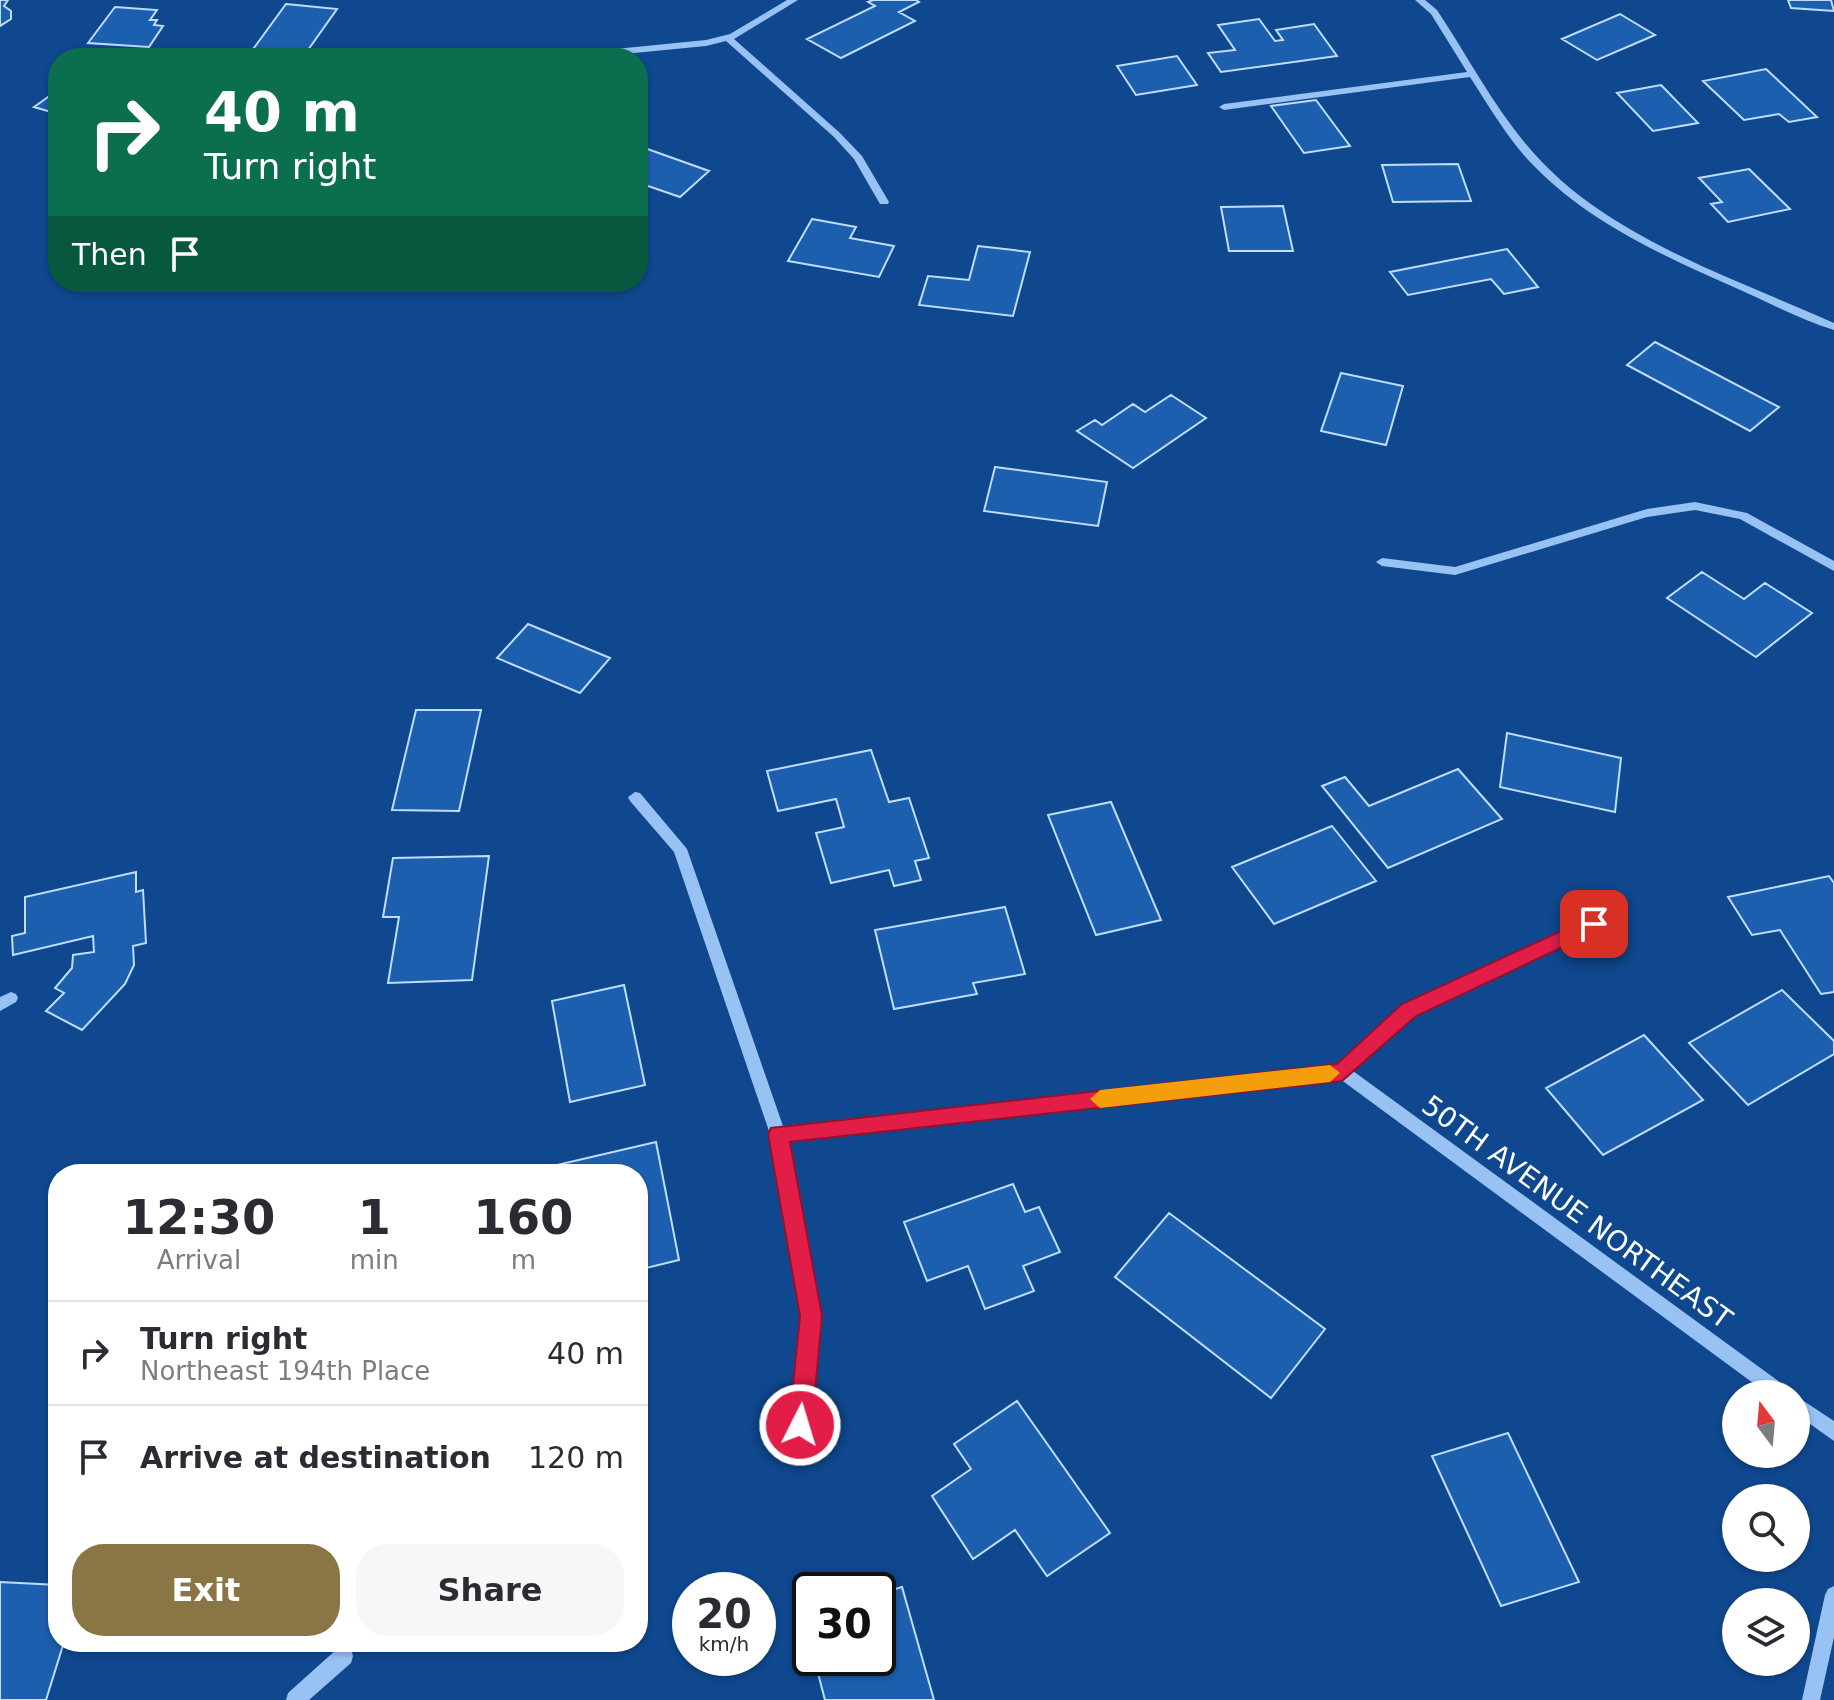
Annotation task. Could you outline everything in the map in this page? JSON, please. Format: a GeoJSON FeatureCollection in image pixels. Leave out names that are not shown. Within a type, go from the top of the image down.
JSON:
{"type":"FeatureCollection","features":[{"type":"Feature","properties":{"kind":"street"},"geometry":{"type":"LineString","coordinates":[[648,49],[706,43],[727,37],[756,24],[793,0]]}},
{"type":"Feature","properties":{"kind":"street"},"geometry":{"type":"LineString","coordinates":[[1420,0],[1434,12],[1510,131],[1564,189],[1636,234],[1834,327]]}},
{"type":"Feature","properties":{"kind":"street"},"geometry":{"type":"LineString","coordinates":[[727,37],[837,135],[858,158],[884,202]]}},
{"type":"Feature","properties":{"kind":"street"},"geometry":{"type":"LineString","coordinates":[[1224,107],[1474,74]]}},
{"type":"Feature","properties":{"kind":"street"},"geometry":{"type":"LineString","coordinates":[[1382,562],[1455,571],[1647,513],[1695,506],[1743,516],[1834,567]]}},
{"type":"Feature","properties":{"kind":"street"},"geometry":{"type":"LineString","coordinates":[[635,797],[680,849],[778,1134],[811,1316],[800,1425]]}},
{"type":"Feature","properties":{"kind":"street"},"geometry":{"type":"LineString","coordinates":[[778,1134],[1342,1072],[1409,1010],[1594,924]]}},
{"type":"Feature","properties":{"kind":"street","name":"50TH AVENUE NORTHEAST"},"geometry":{"type":"LineString","coordinates":[[1342,1072],[1763,1380]]}},
{"type":"Feature","properties":{"kind":"street"},"geometry":{"type":"LineString","coordinates":[[1810,1414],[1834,1432]]}},
{"type":"Feature","properties":{"kind":"street"},"geometry":{"type":"LineString","coordinates":[[1811,1700],[1834,1595]]}},
{"type":"Feature","properties":{"kind":"street"},"geometry":{"type":"LineString","coordinates":[[295,1700],[344,1656]]}},
{"type":"Feature","properties":{"kind":"building"},"geometry":{"type":"Polygon","coordinates":[[[0,0],[8,0],[4,6],[11,11],[11,19],[0,26],[0,0]]]}},
{"type":"Feature","properties":{"kind":"building"},"geometry":{"type":"Polygon","coordinates":[[[916,0],[919,2],[899,12],[915,21],[841,58],[807,39],[875,6],[868,2],[916,0]]]}},
{"type":"Feature","properties":{"kind":"building"},"geometry":{"type":"Polygon","coordinates":[[[1788,0],[1831,0],[1834,11],[1791,8],[1788,0]]]}},
{"type":"Feature","properties":{"kind":"building"},"geometry":{"type":"Polygon","coordinates":[[[286,4],[337,9],[309,48],[254,48],[286,4]]]}},
{"type":"Feature","properties":{"kind":"building"},"geometry":{"type":"Polygon","coordinates":[[[115,7],[157,10],[150,20],[157,20],[154,25],[163,26],[149,47],[88,43],[115,7]]]}},
{"type":"Feature","properties":{"kind":"building"},"geometry":{"type":"Polygon","coordinates":[[[1620,14],[1655,35],[1597,60],[1562,39],[1620,14]]]}},
{"type":"Feature","properties":{"kind":"building"},"geometry":{"type":"Polygon","coordinates":[[[1259,19],[1275,41],[1283,40],[1276,30],[1314,24],[1337,56],[1221,72],[1208,53],[1235,50],[1218,25],[1259,19]]]}},
{"type":"Feature","properties":{"kind":"building"},"geometry":{"type":"Polygon","coordinates":[[[1177,56],[1197,85],[1136,95],[1117,66],[1177,56]]]}},
{"type":"Feature","properties":{"kind":"building"},"geometry":{"type":"Polygon","coordinates":[[[1766,69],[1817,117],[1789,122],[1779,114],[1744,120],[1703,81],[1766,69]]]}},
{"type":"Feature","properties":{"kind":"building"},"geometry":{"type":"Polygon","coordinates":[[[1661,85],[1698,123],[1653,131],[1617,93],[1661,85]]]}},
{"type":"Feature","properties":{"kind":"building"},"geometry":{"type":"Polygon","coordinates":[[[48,97],[48,111],[34,107],[48,97]]]}},
{"type":"Feature","properties":{"kind":"building"},"geometry":{"type":"Polygon","coordinates":[[[1316,100],[1350,146],[1304,153],[1271,106],[1316,100]]]}},
{"type":"Feature","properties":{"kind":"building"},"geometry":{"type":"Polygon","coordinates":[[[648,149],[709,171],[680,197],[648,186],[648,149]]]}},
{"type":"Feature","properties":{"kind":"building"},"geometry":{"type":"Polygon","coordinates":[[[1458,164],[1471,201],[1393,202],[1382,165],[1458,164]]]}},
{"type":"Feature","properties":{"kind":"building"},"geometry":{"type":"Polygon","coordinates":[[[1749,169],[1790,209],[1728,222],[1711,204],[1722,202],[1699,178],[1749,169]]]}},
{"type":"Feature","properties":{"kind":"building"},"geometry":{"type":"Polygon","coordinates":[[[1283,206],[1293,251],[1229,251],[1221,207],[1283,206]]]}},
{"type":"Feature","properties":{"kind":"building"},"geometry":{"type":"Polygon","coordinates":[[[812,219],[856,227],[850,238],[894,246],[879,277],[788,261],[812,219]]]}},
{"type":"Feature","properties":{"kind":"building"},"geometry":{"type":"Polygon","coordinates":[[[978,246],[1030,252],[1013,316],[919,305],[928,276],[969,280],[978,246]]]}},
{"type":"Feature","properties":{"kind":"building"},"geometry":{"type":"Polygon","coordinates":[[[1507,249],[1538,287],[1504,294],[1491,279],[1408,295],[1390,272],[1507,249]]]}},
{"type":"Feature","properties":{"kind":"building"},"geometry":{"type":"Polygon","coordinates":[[[1655,342],[1779,407],[1750,431],[1627,365],[1655,342]]]}},
{"type":"Feature","properties":{"kind":"building"},"geometry":{"type":"Polygon","coordinates":[[[1341,373],[1403,386],[1386,445],[1321,431],[1341,373]]]}},
{"type":"Feature","properties":{"kind":"building"},"geometry":{"type":"Polygon","coordinates":[[[1171,395],[1206,418],[1133,468],[1077,431],[1095,420],[1102,425],[1133,404],[1145,412],[1171,395]]]}},
{"type":"Feature","properties":{"kind":"building"},"geometry":{"type":"Polygon","coordinates":[[[995,467],[1107,482],[1098,526],[984,511],[995,467]]]}},
{"type":"Feature","properties":{"kind":"building"},"geometry":{"type":"Polygon","coordinates":[[[1702,572],[1744,599],[1765,583],[1812,613],[1756,657],[1667,598],[1702,572]]]}},
{"type":"Feature","properties":{"kind":"building"},"geometry":{"type":"Polygon","coordinates":[[[528,624],[610,658],[580,693],[497,658],[528,624]]]}},
{"type":"Feature","properties":{"kind":"building"},"geometry":{"type":"Polygon","coordinates":[[[416,710],[481,710],[459,811],[392,810],[416,710]]]}},
{"type":"Feature","properties":{"kind":"building"},"geometry":{"type":"Polygon","coordinates":[[[1507,733],[1621,758],[1615,812],[1500,787],[1507,733]]]}},
{"type":"Feature","properties":{"kind":"building"},"geometry":{"type":"Polygon","coordinates":[[[871,750],[889,802],[909,798],[929,858],[915,861],[921,880],[894,886],[889,870],[831,883],[816,833],[844,827],[836,799],[778,811],[767,771],[871,750]]]}},
{"type":"Feature","properties":{"kind":"building"},"geometry":{"type":"Polygon","coordinates":[[[1458,769],[1502,819],[1388,868],[1322,786],[1345,777],[1369,806],[1458,769]]]}},
{"type":"Feature","properties":{"kind":"building"},"geometry":{"type":"Polygon","coordinates":[[[1111,802],[1161,920],[1096,935],[1048,815],[1111,802]]]}},
{"type":"Feature","properties":{"kind":"building"},"geometry":{"type":"Polygon","coordinates":[[[1332,826],[1376,881],[1274,924],[1232,867],[1332,826]]]}},
{"type":"Feature","properties":{"kind":"building"},"geometry":{"type":"Polygon","coordinates":[[[489,856],[472,980],[388,983],[399,917],[383,917],[393,858],[489,856]]]}},
{"type":"Feature","properties":{"kind":"building"},"geometry":{"type":"Polygon","coordinates":[[[136,872],[136,892],[143,890],[146,943],[133,946],[134,965],[125,984],[82,1030],[46,1011],[64,993],[55,988],[72,968],[73,955],[94,952],[93,936],[13,955],[12,936],[25,933],[25,897],[136,872]]]}},
{"type":"Feature","properties":{"kind":"building"},"geometry":{"type":"Polygon","coordinates":[[[1829,876],[1834,883],[1834,992],[1821,994],[1780,930],[1752,935],[1728,897],[1829,876]]]}},
{"type":"Feature","properties":{"kind":"building"},"geometry":{"type":"Polygon","coordinates":[[[1005,907],[1025,974],[973,983],[977,994],[894,1009],[875,930],[1005,907]]]}},
{"type":"Feature","properties":{"kind":"building"},"geometry":{"type":"Polygon","coordinates":[[[624,985],[645,1085],[570,1102],[552,1001],[624,985]]]}},
{"type":"Feature","properties":{"kind":"building"},"geometry":{"type":"Polygon","coordinates":[[[1782,990],[1834,1041],[1834,1054],[1748,1105],[1689,1043],[1782,990]]]}},
{"type":"Feature","properties":{"kind":"building"},"geometry":{"type":"Polygon","coordinates":[[[1644,1035],[1703,1100],[1603,1155],[1546,1088],[1644,1035]]]}},
{"type":"Feature","properties":{"kind":"building"},"geometry":{"type":"Polygon","coordinates":[[[656,1142],[679,1260],[648,1268],[648,1164],[561,1164],[656,1142]]]}},
{"type":"Feature","properties":{"kind":"building"},"geometry":{"type":"Polygon","coordinates":[[[1013,1184],[1025,1212],[1039,1207],[1060,1252],[1023,1266],[1034,1291],[985,1309],[968,1266],[927,1281],[904,1222],[1013,1184]]]}},
{"type":"Feature","properties":{"kind":"building"},"geometry":{"type":"Polygon","coordinates":[[[1169,1213],[1325,1329],[1271,1398],[1115,1277],[1169,1213]]]}},
{"type":"Feature","properties":{"kind":"building"},"geometry":{"type":"Polygon","coordinates":[[[1017,1401],[1110,1533],[1047,1576],[1015,1530],[973,1559],[932,1496],[971,1469],[954,1444],[1017,1401]]]}},
{"type":"Feature","properties":{"kind":"building"},"geometry":{"type":"Polygon","coordinates":[[[1508,1433],[1579,1582],[1501,1606],[1432,1456],[1508,1433]]]}},
{"type":"Feature","properties":{"kind":"building"},"geometry":{"type":"Polygon","coordinates":[[[0,1582],[48,1584],[48,1652],[61,1652],[46,1700],[0,1700],[0,1582]]]}},
{"type":"Feature","properties":{"kind":"building"},"geometry":{"type":"Polygon","coordinates":[[[902,1587],[934,1700],[825,1700],[819,1676],[896,1676],[896,1589],[902,1587]]]}},
{"type":"Feature","properties":{"kind":"slow traffic"},"geometry":{"type":"LineString","coordinates":[[1100,1099],[1330,1073]]}},
{"type":"Feature","properties":{"kind":"route"},"geometry":{"type":"LineString","coordinates":[[800,1425],[811,1316],[778,1134],[1342,1072],[1409,1010],[1594,924]]}}]}
